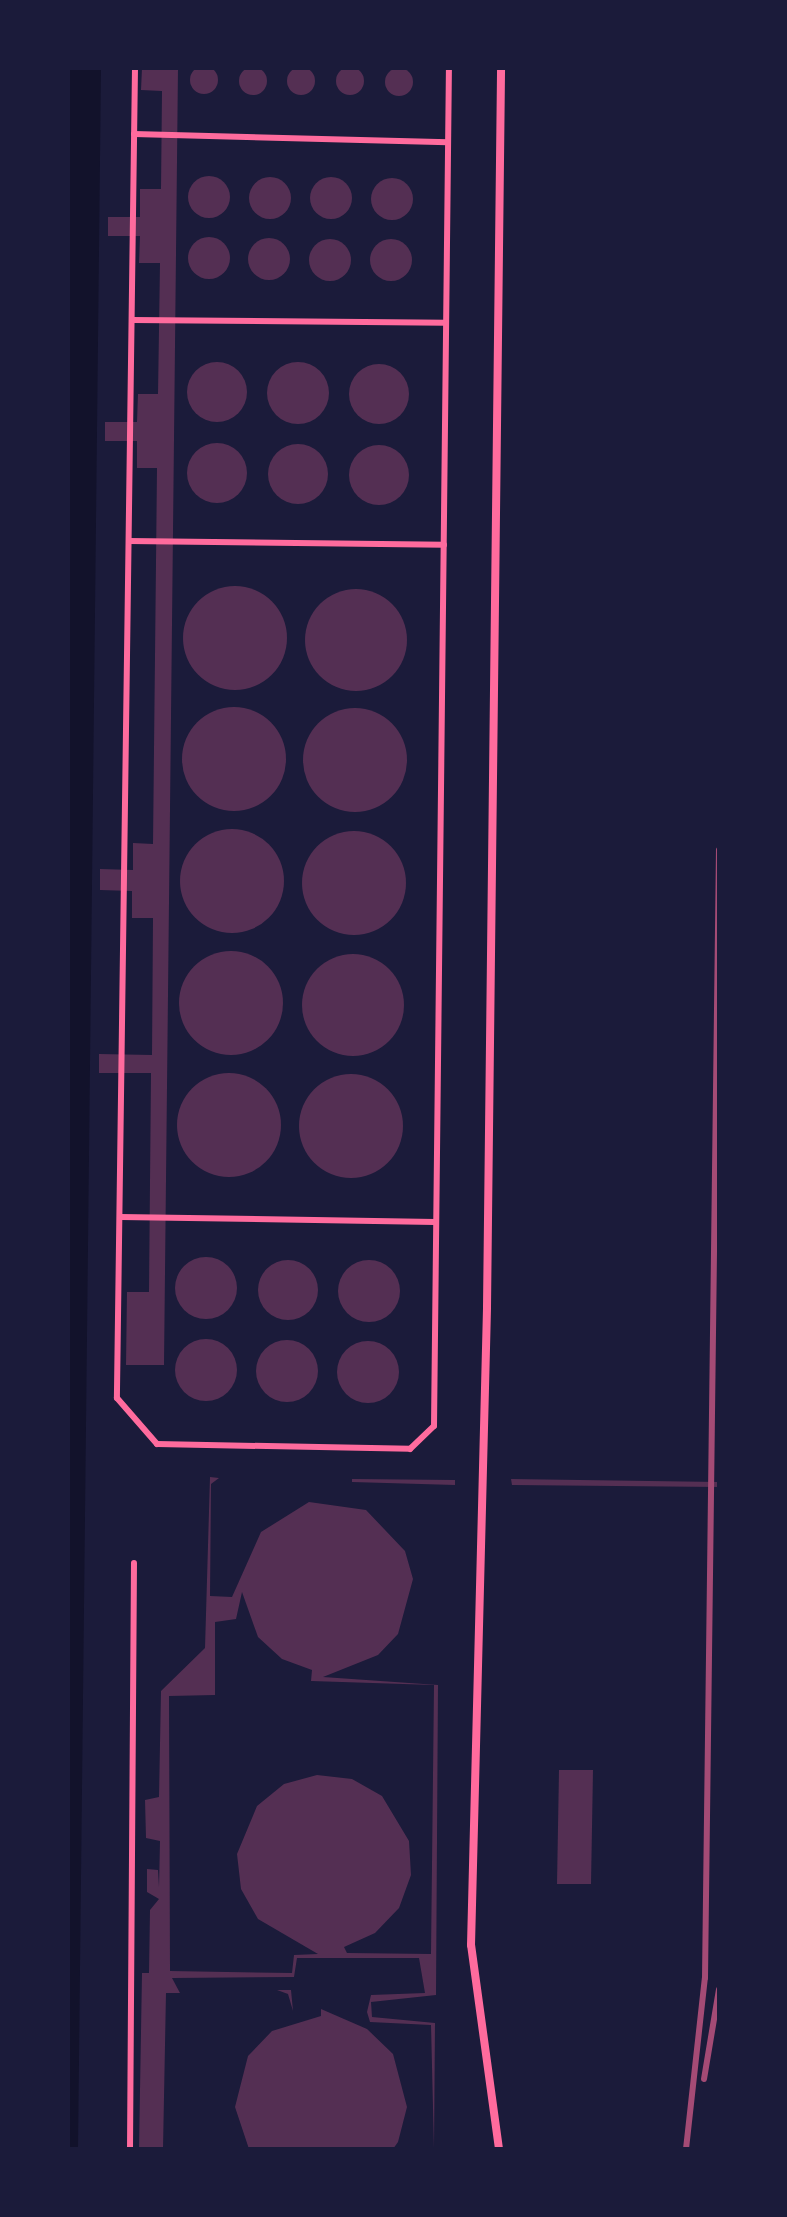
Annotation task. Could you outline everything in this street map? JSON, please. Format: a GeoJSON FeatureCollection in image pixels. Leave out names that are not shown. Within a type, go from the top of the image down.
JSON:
{"type":"FeatureCollection","features":[{"type":"Feature","properties":{"kind":"street"},"geometry":{"type":"LineString","coordinates":[[499,2149],[471,1945],[487,1307],[501,68]]}},
{"type":"Feature","properties":{"kind":"lane"},"geometry":{"type":"LineString","coordinates":[[135,68],[117,1398],[157,1444],[410,1449],[434,1426],[449,68]]}},
{"type":"Feature","properties":{"kind":"lane"},"geometry":{"type":"LineString","coordinates":[[134,134],[448,142]]}},
{"type":"Feature","properties":{"kind":"lane"},"geometry":{"type":"LineString","coordinates":[[132,320],[446,323]]}},
{"type":"Feature","properties":{"kind":"lane"},"geometry":{"type":"LineString","coordinates":[[129,541],[444,545]]}},
{"type":"Feature","properties":{"kind":"lane"},"geometry":{"type":"LineString","coordinates":[[121,1217],[435,1222]]}},
{"type":"Feature","properties":{"kind":"lane"},"geometry":{"type":"LineString","coordinates":[[130,2149],[134,1563]]}},
{"type":"Feature","properties":{"kind":"shaded area"},"geometry":{"type":"Polygon","coordinates":[[[68,68],[101,68],[78,2149],[68,2149],[68,68]]]}},
{"type":"Feature","properties":{"kind":"building"},"geometry":{"type":"Polygon","coordinates":[[[204,66],[214,70],[218,80],[214,90],[204,94],[194,90],[190,80],[194,70],[204,66]]]}},
{"type":"Feature","properties":{"kind":"building"},"geometry":{"type":"Polygon","coordinates":[[[253,67],[263,71],[267,81],[263,91],[253,95],[243,91],[239,81],[243,71],[253,67]]]}},
{"type":"Feature","properties":{"kind":"building"},"geometry":{"type":"Polygon","coordinates":[[[301,67],[311,71],[315,81],[311,91],[301,95],[291,91],[287,81],[291,71],[301,67]]]}},
{"type":"Feature","properties":{"kind":"building"},"geometry":{"type":"Polygon","coordinates":[[[350,67],[360,71],[364,81],[360,91],[350,95],[340,91],[336,81],[340,71],[350,67]]]}},
{"type":"Feature","properties":{"kind":"building"},"geometry":{"type":"Polygon","coordinates":[[[142,68],[178,68],[164,1365],[126,1365],[127,1292],[149,1292],[151,1073],[99,1073],[99,1054],[152,1055],[153,918],[132,918],[132,891],[100,890],[100,869],[133,870],[133,843],[153,844],[157,468],[137,468],[137,441],[105,441],[105,422],[137,422],[138,394],[158,394],[160,263],[139,263],[140,236],[108,236],[108,217],[140,217],[140,189],[161,189],[162,91],[141,90],[142,68]]]}},
{"type":"Feature","properties":{"kind":"building"},"geometry":{"type":"Polygon","coordinates":[[[399,68],[409,72],[413,82],[409,92],[399,96],[389,92],[385,82],[389,72],[399,68]]]}},
{"type":"Feature","properties":{"kind":"building"},"geometry":{"type":"Polygon","coordinates":[[[209,176],[224,182],[230,197],[224,212],[209,218],[194,212],[188,197],[194,182],[209,176]]]}},
{"type":"Feature","properties":{"kind":"building"},"geometry":{"type":"Polygon","coordinates":[[[270,177],[285,183],[291,198],[285,213],[270,219],[255,213],[249,198],[255,183],[270,177]]]}},
{"type":"Feature","properties":{"kind":"building"},"geometry":{"type":"Polygon","coordinates":[[[331,177],[346,183],[352,198],[346,213],[331,219],[316,213],[310,198],[316,183],[331,177]]]}},
{"type":"Feature","properties":{"kind":"building"},"geometry":{"type":"Polygon","coordinates":[[[392,178],[407,184],[413,199],[407,214],[392,220],[377,214],[371,199],[377,184],[392,178]]]}},
{"type":"Feature","properties":{"kind":"building"},"geometry":{"type":"Polygon","coordinates":[[[209,237],[224,243],[230,258],[224,273],[209,279],[194,273],[188,258],[194,243],[209,237]]]}},
{"type":"Feature","properties":{"kind":"building"},"geometry":{"type":"Polygon","coordinates":[[[269,238],[284,244],[290,259],[284,274],[269,280],[254,274],[248,259],[254,244],[269,238]]]}},
{"type":"Feature","properties":{"kind":"building"},"geometry":{"type":"Polygon","coordinates":[[[330,239],[345,245],[351,260],[345,275],[330,281],[315,275],[309,260],[315,245],[330,239]]]}},
{"type":"Feature","properties":{"kind":"building"},"geometry":{"type":"Polygon","coordinates":[[[391,239],[406,245],[412,260],[406,275],[391,281],[376,275],[370,260],[376,245],[391,239]]]}},
{"type":"Feature","properties":{"kind":"building"},"geometry":{"type":"Polygon","coordinates":[[[217,362],[229,364],[238,371],[245,380],[245,404],[238,413],[229,420],[217,422],[205,420],[196,413],[189,404],[187,392],[189,380],[196,371],[205,364],[217,362]]]}},
{"type":"Feature","properties":{"kind":"building"},"geometry":{"type":"Polygon","coordinates":[[[298,362],[310,364],[320,371],[327,381],[327,405],[320,415],[310,422],[298,424],[286,422],[276,415],[269,405],[267,393],[269,381],[276,371],[286,364],[298,362]]]}},
{"type":"Feature","properties":{"kind":"building"},"geometry":{"type":"Polygon","coordinates":[[[379,364],[401,372],[409,394],[401,416],[379,424],[357,416],[349,394],[357,372],[379,364]]]}},
{"type":"Feature","properties":{"kind":"building"},"geometry":{"type":"Polygon","coordinates":[[[217,443],[229,445],[238,452],[245,461],[245,485],[238,494],[229,501],[217,503],[205,501],[196,494],[189,485],[187,473],[189,461],[196,452],[205,445],[217,443]]]}},
{"type":"Feature","properties":{"kind":"building"},"geometry":{"type":"Polygon","coordinates":[[[298,444],[309,446],[319,453],[326,463],[326,485],[319,495],[309,502],[298,504],[287,502],[277,495],[270,485],[268,474],[270,463],[277,453],[287,446],[298,444]]]}},
{"type":"Feature","properties":{"kind":"building"},"geometry":{"type":"Polygon","coordinates":[[[379,445],[391,447],[400,454],[407,463],[407,487],[400,496],[391,503],[379,505],[367,503],[358,496],[351,487],[349,475],[351,463],[358,454],[367,447],[379,445]]]}},
{"type":"Feature","properties":{"kind":"building"},"geometry":{"type":"Polygon","coordinates":[[[235,586],[255,590],[272,601],[283,618],[287,638],[283,658],[272,675],[255,686],[235,690],[215,686],[198,675],[187,658],[183,638],[187,618],[198,601],[215,590],[235,586]]]}},
{"type":"Feature","properties":{"kind":"building"},"geometry":{"type":"Polygon","coordinates":[[[356,589],[385,597],[399,611],[407,640],[399,669],[385,683],[356,691],[327,683],[313,669],[305,640],[313,611],[327,597],[356,589]]]}},
{"type":"Feature","properties":{"kind":"building"},"geometry":{"type":"Polygon","coordinates":[[[234,707],[254,711],[271,722],[282,739],[286,759],[282,779],[271,796],[254,807],[234,811],[214,807],[197,796],[186,779],[182,759],[186,739],[197,722],[214,711],[234,707]]]}},
{"type":"Feature","properties":{"kind":"building"},"geometry":{"type":"Polygon","coordinates":[[[355,708],[375,712],[392,723],[403,740],[407,760],[403,780],[392,797],[375,808],[355,812],[335,808],[318,797],[307,780],[303,760],[307,740],[318,723],[335,712],[355,708]]]}},
{"type":"Feature","properties":{"kind":"building"},"geometry":{"type":"Polygon","coordinates":[[[232,829],[252,833],[269,844],[280,861],[284,881],[280,901],[269,918],[252,929],[232,933],[212,929],[195,918],[184,901],[180,881],[184,861],[195,844],[212,833],[232,829]]]}},
{"type":"Feature","properties":{"kind":"building"},"geometry":{"type":"Polygon","coordinates":[[[354,831],[374,835],[397,854],[406,883],[402,903],[383,926],[354,935],[334,931],[311,912],[302,883],[306,863],[325,840],[354,831]]]}},
{"type":"Feature","properties":{"kind":"building"},"geometry":{"type":"Polygon","coordinates":[[[231,951],[251,955],[268,966],[279,983],[283,1003],[279,1023],[268,1040],[251,1051],[231,1055],[211,1051],[194,1040],[183,1023],[179,1003],[183,983],[194,966],[211,955],[231,951]]]}},
{"type":"Feature","properties":{"kind":"building"},"geometry":{"type":"Polygon","coordinates":[[[353,954],[382,962],[396,976],[404,1005],[396,1034],[382,1048],[353,1056],[324,1048],[310,1034],[302,1005],[310,976],[324,962],[353,954]]]}},
{"type":"Feature","properties":{"kind":"building"},"geometry":{"type":"Polygon","coordinates":[[[229,1073],[249,1077],[266,1088],[277,1105],[281,1125],[277,1145],[266,1162],[249,1173],[229,1177],[209,1173],[192,1162],[181,1145],[177,1125],[181,1105],[192,1088],[209,1077],[229,1073]]]}},
{"type":"Feature","properties":{"kind":"building"},"geometry":{"type":"Polygon","coordinates":[[[351,1074],[371,1078],[388,1089],[399,1106],[403,1126],[399,1146],[388,1163],[371,1174],[351,1178],[331,1174],[314,1163],[303,1146],[299,1126],[303,1106],[314,1089],[331,1078],[351,1074]]]}},
{"type":"Feature","properties":{"kind":"building"},"geometry":{"type":"Polygon","coordinates":[[[206,1257],[218,1259],[228,1266],[235,1276],[235,1300],[228,1310],[218,1317],[206,1319],[194,1317],[184,1310],[177,1300],[175,1288],[177,1276],[184,1266],[194,1259],[206,1257]]]}},
{"type":"Feature","properties":{"kind":"building"},"geometry":{"type":"Polygon","coordinates":[[[288,1260],[310,1268],[318,1290],[310,1312],[288,1320],[266,1312],[258,1290],[266,1268],[288,1260]]]}},
{"type":"Feature","properties":{"kind":"building"},"geometry":{"type":"Polygon","coordinates":[[[369,1260],[391,1269],[400,1291],[391,1313],[369,1322],[347,1313],[338,1291],[347,1269],[369,1260]]]}},
{"type":"Feature","properties":{"kind":"building"},"geometry":{"type":"Polygon","coordinates":[[[206,1339],[218,1341],[228,1348],[235,1358],[235,1382],[228,1392],[218,1399],[206,1401],[194,1399],[184,1392],[177,1382],[175,1370],[177,1358],[184,1348],[194,1341],[206,1339]]]}},
{"type":"Feature","properties":{"kind":"building"},"geometry":{"type":"Polygon","coordinates":[[[287,1340],[309,1349],[318,1371],[309,1393],[287,1402],[265,1393],[256,1371],[265,1349],[287,1340]]]}},
{"type":"Feature","properties":{"kind":"building"},"geometry":{"type":"Polygon","coordinates":[[[368,1341],[380,1343],[390,1350],[397,1360],[397,1384],[390,1394],[380,1401],[368,1403],[356,1401],[346,1394],[339,1384],[337,1372],[339,1360],[346,1350],[356,1343],[368,1341]]]}},
{"type":"Feature","properties":{"kind":"building"},"geometry":{"type":"Polygon","coordinates":[[[210,1477],[219,1478],[211,1484],[210,1596],[232,1597],[261,1532],[309,1502],[366,1510],[405,1551],[413,1579],[398,1634],[378,1655],[323,1677],[438,1685],[436,1995],[371,2002],[372,2017],[435,2023],[434,2149],[431,2025],[370,2022],[367,2012],[371,1995],[425,1993],[419,1958],[297,1958],[294,1977],[172,1978],[180,1993],[166,1993],[163,2149],[139,2149],[142,1973],[149,1973],[150,1910],[159,1899],[147,1892],[147,1869],[158,1870],[159,1887],[160,1841],[146,1838],[145,1800],[159,1797],[161,1691],[205,1648],[210,1477]],[[242,1592],[236,1619],[215,1622],[215,1695],[169,1696],[170,1971],[292,1973],[294,1955],[318,1954],[258,1919],[241,1889],[237,1854],[257,1806],[284,1784],[317,1775],[352,1779],[382,1796],[409,1841],[411,1875],[399,1908],[375,1933],[344,1947],[347,1953],[431,1954],[434,1685],[311,1681],[312,1670],[282,1659],[258,1637],[242,1592]]]}},
{"type":"Feature","properties":{"kind":"building"},"geometry":{"type":"Polygon","coordinates":[[[352,1479],[455,1480],[455,1485],[352,1482],[352,1479]]]}},
{"type":"Feature","properties":{"kind":"building"},"geometry":{"type":"Polygon","coordinates":[[[511,1479],[719,1482],[719,1487],[512,1485],[511,1479]]]}},
{"type":"Feature","properties":{"kind":"building"},"geometry":{"type":"Polygon","coordinates":[[[559,1770],[593,1770],[591,1884],[557,1884],[559,1770]]]}},
{"type":"Feature","properties":{"kind":"building"},"geometry":{"type":"Polygon","coordinates":[[[277,1990],[291,1990],[293,2011],[288,1994],[277,1990]]]}},
{"type":"Feature","properties":{"kind":"building"},"geometry":{"type":"Polygon","coordinates":[[[321,2009],[367,2029],[393,2054],[407,2107],[398,2142],[393,2149],[249,2149],[235,2107],[248,2056],[272,2031],[321,2016],[321,2009]]]}},
{"type":"Feature","properties":{"kind":"railway"},"geometry":{"type":"LineString","coordinates":[[686,2149],[705,1978],[719,850]]}},
{"type":"Feature","properties":{"kind":"railway"},"geometry":{"type":"LineString","coordinates":[[704,2079],[719,1989]]}}]}
